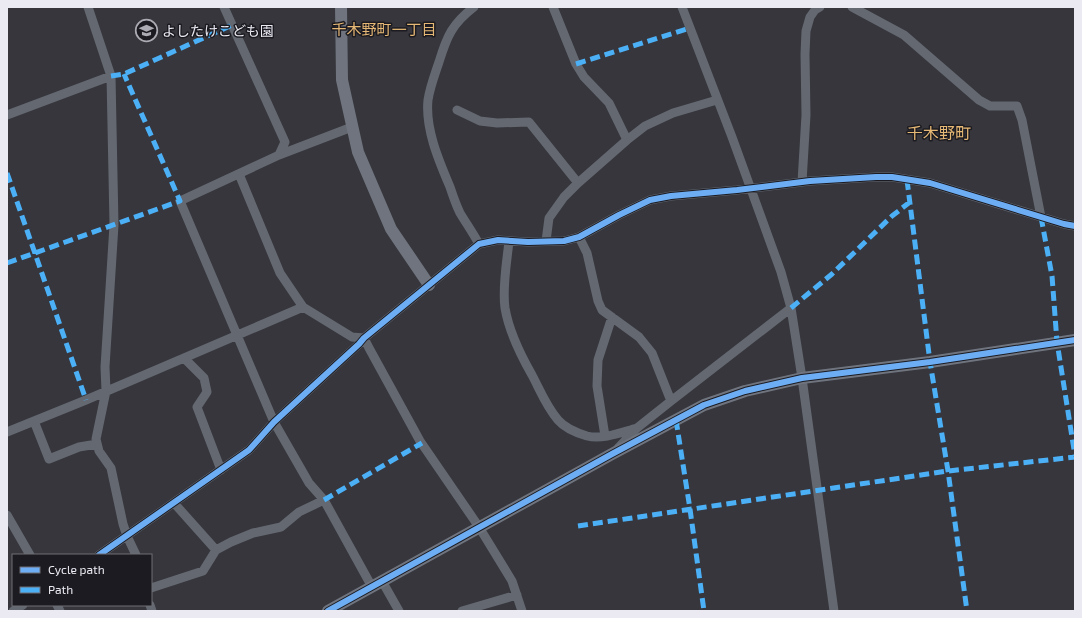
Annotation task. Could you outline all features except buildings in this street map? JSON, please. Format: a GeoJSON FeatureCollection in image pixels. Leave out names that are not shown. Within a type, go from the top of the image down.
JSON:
{"type":"FeatureCollection","features":[{"type":"Feature","properties":{"kind":"street"},"geometry":{"type":"LineString","coordinates":[[88,7],[111,76],[114,225],[105,367],[106,391],[96,439],[100,451],[111,468],[127,536],[136,554]]}},
{"type":"Feature","properties":{"kind":"street"},"geometry":{"type":"LineString","coordinates":[[224,7],[285,142],[279,155]]}},
{"type":"Feature","properties":{"kind":"street"},"geometry":{"type":"LineString","coordinates":[[340,7],[342,80],[358,152],[391,229],[429,284]]}},
{"type":"Feature","properties":{"kind":"street"},"geometry":{"type":"LineString","coordinates":[[474,7],[462,17],[446,41],[428,100],[428,116],[433,142],[446,180],[460,212],[479,244]]}},
{"type":"Feature","properties":{"kind":"street"},"geometry":{"type":"LineString","coordinates":[[553,7],[576,64],[584,77],[609,103],[627,140]]}},
{"type":"Feature","properties":{"kind":"street"},"geometry":{"type":"LineString","coordinates":[[682,7],[732,137],[781,272],[791,308],[834,611]]}},
{"type":"Feature","properties":{"kind":"street"},"geometry":{"type":"LineString","coordinates":[[802,182],[806,115],[806,31],[810,17],[815,10],[820,7]]}},
{"type":"Feature","properties":{"kind":"street"},"geometry":{"type":"LineString","coordinates":[[852,7],[904,34],[979,100],[990,106],[1017,106],[1022,120],[1041,217]]}},
{"type":"Feature","properties":{"kind":"street"},"geometry":{"type":"LineString","coordinates":[[7,115],[111,76]]}},
{"type":"Feature","properties":{"kind":"street"},"geometry":{"type":"LineString","coordinates":[[546,241],[550,218],[564,197],[627,140],[646,126],[673,113],[717,100]]}},
{"type":"Feature","properties":{"kind":"street"},"geometry":{"type":"LineString","coordinates":[[457,110],[480,121],[497,123],[529,122],[578,183]]}},
{"type":"Feature","properties":{"kind":"street"},"geometry":{"type":"LineString","coordinates":[[352,127],[279,155],[180,202],[274,422],[309,483],[324,500],[372,587]]}},
{"type":"Feature","properties":{"kind":"street"},"geometry":{"type":"LineString","coordinates":[[239,174],[280,273],[304,307],[352,337],[364,338]]}},
{"type":"Feature","properties":{"kind":"street"},"geometry":{"type":"LineString","coordinates":[[100,554],[249,450],[274,422],[364,338],[479,244],[498,240],[564,241],[579,237],[650,200],[671,196],[750,189],[802,182],[876,177],[930,183],[1064,224],[1075,226]]}},
{"type":"Feature","properties":{"kind":"street"},"geometry":{"type":"LineString","coordinates":[[579,237],[587,252],[598,301],[602,310],[639,337],[652,353],[671,401]]}},
{"type":"Feature","properties":{"kind":"street"},"geometry":{"type":"LineString","coordinates":[[509,241],[505,307],[512,334],[540,394],[558,421],[575,432],[588,436],[605,436],[637,428]]}},
{"type":"Feature","properties":{"kind":"street"},"geometry":{"type":"LineString","coordinates":[[7,432],[304,307]]}},
{"type":"Feature","properties":{"kind":"street"},"geometry":{"type":"LineString","coordinates":[[612,454],[637,428],[791,308]]}},
{"type":"Feature","properties":{"kind":"street"},"geometry":{"type":"LineString","coordinates":[[605,436],[597,386],[598,360],[612,317]]}},
{"type":"Feature","properties":{"kind":"street"},"geometry":{"type":"LineString","coordinates":[[364,338],[368,348],[420,441],[479,527],[512,581],[522,611]]}},
{"type":"Feature","properties":{"kind":"street"},"geometry":{"type":"LineString","coordinates":[[328,611],[343,607],[382,581],[704,405],[745,391],[802,378],[930,362],[1075,340]]}},
{"type":"Feature","properties":{"kind":"street"},"geometry":{"type":"LineString","coordinates":[[184,358],[204,378],[206,392],[197,407],[220,470]]}},
{"type":"Feature","properties":{"kind":"street"},"geometry":{"type":"LineString","coordinates":[[34,421],[49,458],[79,447],[97,444]]}},
{"type":"Feature","properties":{"kind":"street"},"geometry":{"type":"LineString","coordinates":[[152,588],[203,571],[216,550],[253,533],[281,527],[299,512],[324,500]]}},
{"type":"Feature","properties":{"kind":"street"},"geometry":{"type":"LineString","coordinates":[[174,503],[216,550]]}},
{"type":"Feature","properties":{"kind":"street"},"geometry":{"type":"LineString","coordinates":[[7,515],[29,554]]}},
{"type":"Feature","properties":{"kind":"street"},"geometry":{"type":"LineString","coordinates":[[382,581],[399,611]]}},
{"type":"Feature","properties":{"kind":"street"},"geometry":{"type":"LineString","coordinates":[[462,611],[517,595]]}},
{"type":"Feature","properties":{"kind":"marked path"},"geometry":{"type":"LineString","coordinates":[[111,76],[124,74],[232,25]]}},
{"type":"Feature","properties":{"kind":"marked path"},"geometry":{"type":"LineString","coordinates":[[576,64],[690,28]]}},
{"type":"Feature","properties":{"kind":"marked path"},"geometry":{"type":"LineString","coordinates":[[7,263],[180,201],[124,74]]}},
{"type":"Feature","properties":{"kind":"marked path"},"geometry":{"type":"LineString","coordinates":[[7,173],[86,400]]}},
{"type":"Feature","properties":{"kind":"marked path"},"geometry":{"type":"LineString","coordinates":[[907,180],[930,362],[948,471],[967,611]]}},
{"type":"Feature","properties":{"kind":"marked path"},"geometry":{"type":"LineString","coordinates":[[791,308],[832,274],[892,216],[910,202]]}},
{"type":"Feature","properties":{"kind":"marked path"},"geometry":{"type":"LineString","coordinates":[[1041,217],[1052,276],[1057,342],[1075,456]]}},
{"type":"Feature","properties":{"kind":"marked path"},"geometry":{"type":"LineString","coordinates":[[676,420],[704,611]]}},
{"type":"Feature","properties":{"kind":"marked path"},"geometry":{"type":"LineString","coordinates":[[324,500],[422,443]]}},
{"type":"Feature","properties":{"kind":"marked path"},"geometry":{"type":"LineString","coordinates":[[578,526],[948,471],[1075,457]]}},
{"type":"Feature","properties":{"kind":"cycle path"},"geometry":{"type":"LineString","coordinates":[[100,554],[249,450],[274,422],[364,338],[479,244],[498,240],[528,242],[564,241],[579,237],[650,200],[671,196],[810,181],[876,177],[892,177],[930,183],[1064,224],[1075,226]]}},
{"type":"Feature","properties":{"kind":"cycle path"},"geometry":{"type":"LineString","coordinates":[[328,611],[612,454],[704,405],[745,391],[802,378],[930,362],[1075,340]]}},
{"type":"Feature","properties":{"kind":"place","name":"よしたけこども園"},"geometry":{"type":"Point","coordinates":[147,31]}},
{"type":"Feature","properties":{"kind":"district","name":"千木野町一丁目"},"geometry":{"type":"Point","coordinates":[384,30]}},
{"type":"Feature","properties":{"kind":"district","name":"千木野町"},"geometry":{"type":"Point","coordinates":[939,133]}}]}
